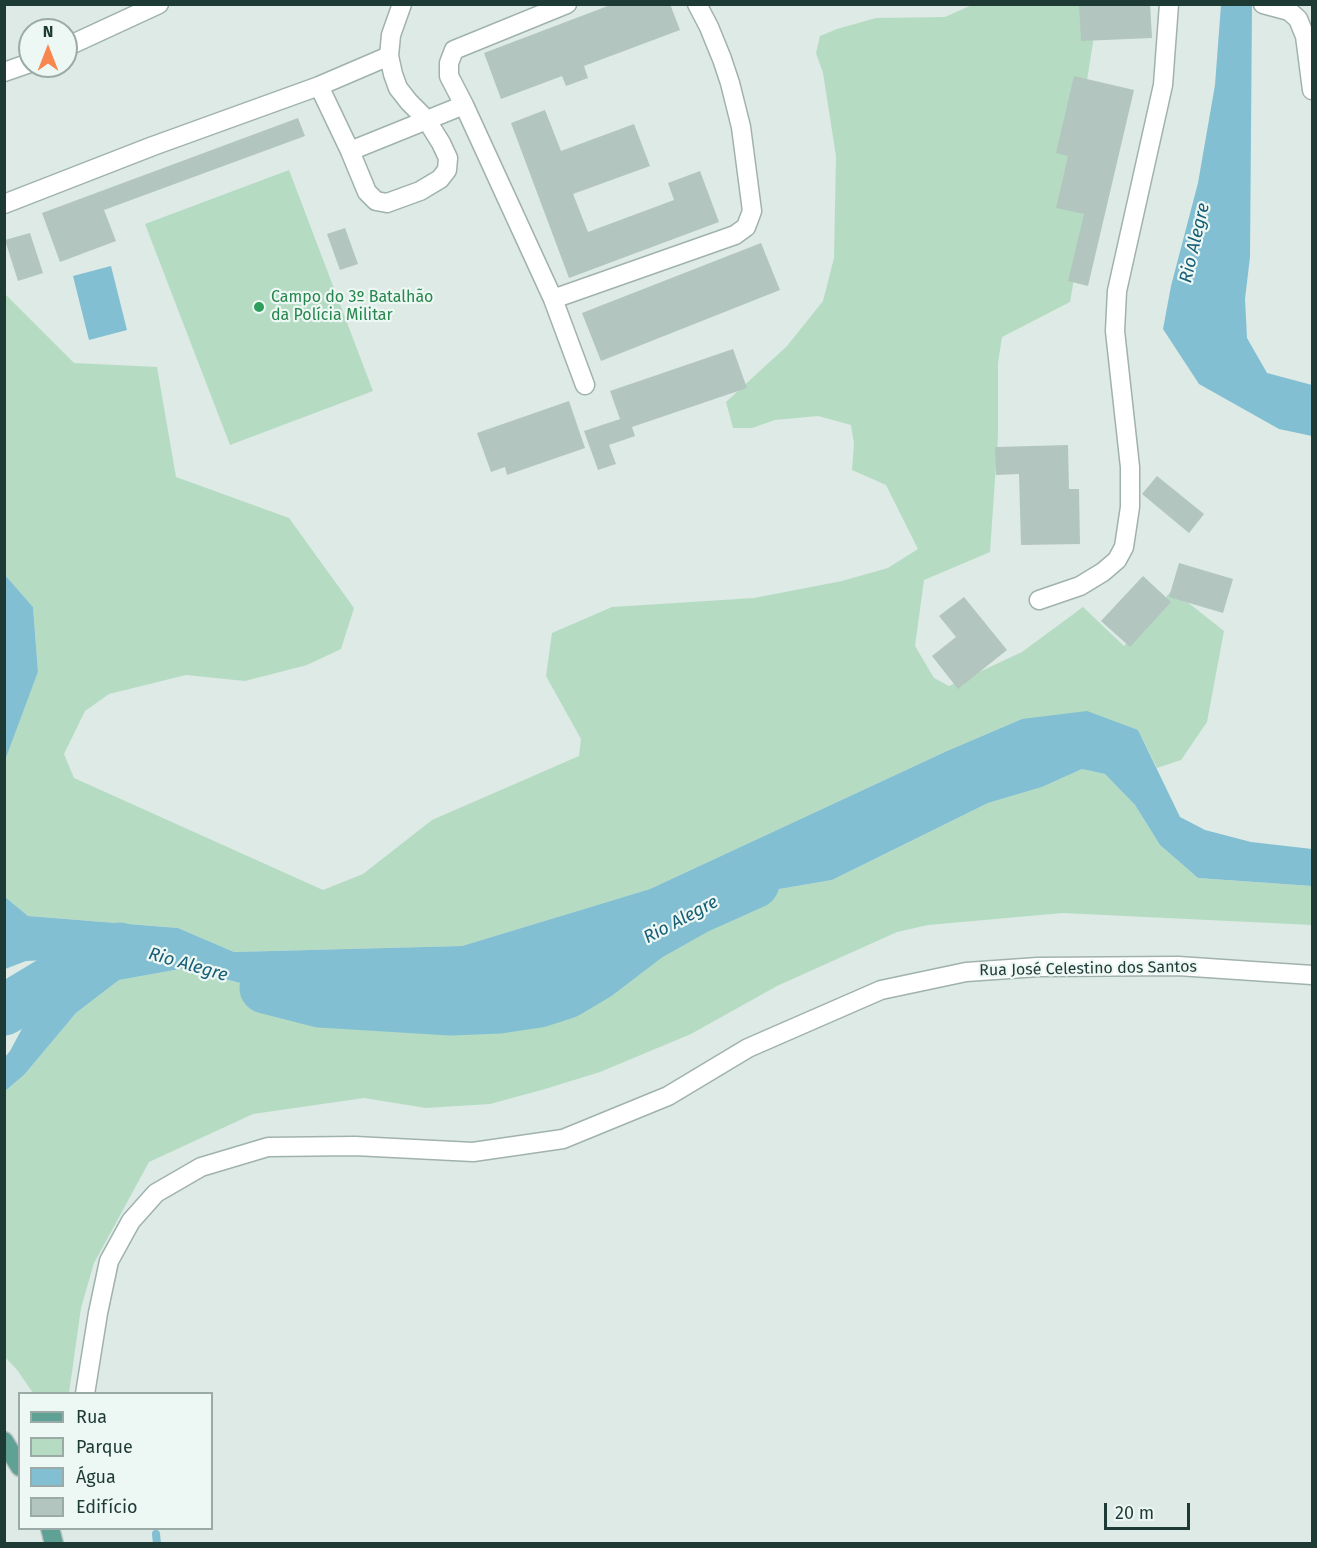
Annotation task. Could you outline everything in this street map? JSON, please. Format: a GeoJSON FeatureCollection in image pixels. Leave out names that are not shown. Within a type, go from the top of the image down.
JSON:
{"type":"FeatureCollection","features":[{"type":"Feature","properties":{"kind":"main road"},"geometry":{"type":"LineString","coordinates":[[4,1441],[18,1464]]}},
{"type":"Feature","properties":{"kind":"street"},"geometry":{"type":"LineString","coordinates":[[78,41],[159,4]]}},
{"type":"Feature","properties":{"kind":"street"},"geometry":{"type":"LineString","coordinates":[[319,86],[367,192],[376,201],[387,203],[420,191],[440,178],[447,170],[448,158],[426,119],[398,88],[390,56],[391,35],[402,4]]}},
{"type":"Feature","properties":{"kind":"street"},"geometry":{"type":"LineString","coordinates":[[567,4],[454,50],[449,63],[449,76],[554,298],[585,385]]}},
{"type":"Feature","properties":{"kind":"street"},"geometry":{"type":"LineString","coordinates":[[554,298],[735,235],[746,227],[752,211],[741,128],[728,75],[697,4]]}},
{"type":"Feature","properties":{"kind":"street"},"geometry":{"type":"LineString","coordinates":[[1039,600],[1080,586],[1103,572],[1117,560],[1124,547],[1130,507],[1130,467],[1115,331],[1117,291],[1164,85],[1169,4]]}},
{"type":"Feature","properties":{"kind":"street"},"geometry":{"type":"LineString","coordinates":[[1264,5],[1289,11],[1298,19],[1305,36],[1312,90]]}},
{"type":"Feature","properties":{"kind":"street"},"geometry":{"type":"LineString","coordinates":[[4,204],[153,146],[319,86],[390,56]]}},
{"type":"Feature","properties":{"kind":"street"},"geometry":{"type":"LineString","coordinates":[[350,151],[464,105]]}},
{"type":"Feature","properties":{"kind":"street","name":"Rua José Celestino dos Santos"},"geometry":{"type":"LineString","coordinates":[[85,1392],[109,1261],[131,1221],[156,1193],[201,1167],[268,1148],[355,1146],[473,1152],[563,1138],[668,1096],[748,1048],[881,990],[966,972],[1038,968],[1178,966],[1312,975]]}},
{"type":"Feature","properties":{"kind":"green space"},"geometry":{"type":"Polygon","coordinates":[[[972,5],[1099,5],[1087,80],[1095,158],[1070,302],[1002,337],[998,363],[998,436],[990,552],[924,580],[915,646],[934,678],[949,686],[1022,652],[1083,607],[1124,646],[1172,590],[1224,631],[1207,722],[1181,760],[1157,768],[1138,730],[1022,719],[947,751],[650,889],[462,946],[234,952],[178,928],[28,916],[5,897],[4,760],[38,672],[33,607],[5,575],[5,294],[74,363],[157,367],[176,477],[289,518],[354,608],[341,649],[307,665],[245,681],[186,675],[109,694],[85,711],[64,754],[74,778],[323,890],[363,874],[432,820],[579,756],[581,739],[546,676],[552,633],[612,607],[754,598],[842,581],[888,568],[918,549],[886,485],[852,470],[854,444],[851,425],[818,416],[775,420],[752,428],[733,428],[726,402],[787,346],[823,301],[834,258],[836,156],[823,73],[816,53],[820,36],[876,18],[945,17],[972,5]]]}},
{"type":"Feature","properties":{"kind":"green space","name":"Campo do 3º Batalhão da Polícia Militar"},"geometry":{"type":"Polygon","coordinates":[[[289,170],[373,391],[230,445],[145,224],[289,170]]]}},
{"type":"Feature","properties":{"kind":"green space"},"geometry":{"type":"Polygon","coordinates":[[[1082,769],[1105,774],[1135,805],[1160,845],[1198,878],[1312,886],[1312,925],[1063,913],[928,925],[897,932],[777,986],[691,1034],[600,1072],[545,1089],[490,1104],[426,1108],[364,1098],[253,1114],[149,1162],[94,1263],[81,1308],[69,1392],[32,1392],[5,1357],[5,1091],[24,1075],[76,1013],[119,980],[186,968],[315,1004],[578,980],[657,923],[744,895],[832,880],[988,803],[1042,787],[1082,769]]]}},
{"type":"Feature","properties":{"kind":"water"},"geometry":{"type":"Polygon","coordinates":[[[1221,5],[1252,5],[1250,257],[1245,299],[1247,338],[1267,373],[1312,385],[1312,436],[1279,429],[1199,384],[1163,329],[1171,286],[1198,183],[1215,85],[1221,5]]]}},
{"type":"Feature","properties":{"kind":"water"},"geometry":{"type":"Polygon","coordinates":[[[111,266],[127,330],[89,340],[73,276],[111,266]]]}},
{"type":"Feature","properties":{"kind":"water"},"geometry":{"type":"Polygon","coordinates":[[[5,575],[33,607],[38,672],[5,760],[5,575]]]}},
{"type":"Feature","properties":{"kind":"water"},"geometry":{"type":"Polygon","coordinates":[[[1087,711],[1138,730],[1180,817],[1205,830],[1251,842],[1312,849],[1312,886],[1198,878],[1160,845],[1135,805],[1105,774],[1082,769],[1042,787],[988,803],[832,880],[744,895],[657,923],[578,980],[315,1004],[186,968],[119,980],[76,1013],[24,1075],[5,1091],[5,1057],[31,1012],[60,975],[47,960],[26,961],[5,969],[5,897],[28,916],[178,928],[234,952],[462,946],[650,889],[947,751],[1022,719],[1087,711]]]}},
{"type":"Feature","properties":{"kind":"building"},"geometry":{"type":"Polygon","coordinates":[[[613,4],[670,4],[680,30],[584,66],[588,78],[566,86],[562,76],[501,99],[484,53],[613,4]]]}},
{"type":"Feature","properties":{"kind":"building"},"geometry":{"type":"Polygon","coordinates":[[[1079,4],[1150,4],[1152,38],[1081,41],[1079,4]]]}},
{"type":"Feature","properties":{"kind":"building"},"geometry":{"type":"Polygon","coordinates":[[[1074,76],[1134,90],[1088,286],[1068,281],[1084,214],[1056,208],[1068,156],[1056,153],[1074,76]]]}},
{"type":"Feature","properties":{"kind":"building"},"geometry":{"type":"Polygon","coordinates":[[[545,110],[561,151],[634,124],[650,166],[573,194],[588,232],[674,200],[668,183],[700,171],[719,222],[569,278],[511,123],[545,110]]]}},
{"type":"Feature","properties":{"kind":"building"},"geometry":{"type":"Polygon","coordinates":[[[298,118],[305,136],[104,210],[116,241],[60,262],[42,213],[298,118]]]}},
{"type":"Feature","properties":{"kind":"building"},"geometry":{"type":"Polygon","coordinates":[[[345,228],[358,264],[340,270],[327,234],[345,228]]]}},
{"type":"Feature","properties":{"kind":"building"},"geometry":{"type":"Polygon","coordinates":[[[30,233],[43,273],[18,281],[5,240],[30,233]]]}},
{"type":"Feature","properties":{"kind":"building"},"geometry":{"type":"Polygon","coordinates":[[[761,243],[780,290],[601,361],[582,313],[761,243]]]}},
{"type":"Feature","properties":{"kind":"building"},"geometry":{"type":"Polygon","coordinates":[[[733,349],[747,388],[632,427],[635,436],[609,445],[616,464],[598,470],[584,431],[620,419],[610,391],[733,349]]]}},
{"type":"Feature","properties":{"kind":"building"},"geometry":{"type":"Polygon","coordinates":[[[569,401],[585,448],[507,475],[505,467],[491,472],[477,433],[569,401]]]}},
{"type":"Feature","properties":{"kind":"building"},"geometry":{"type":"Polygon","coordinates":[[[1068,445],[1069,489],[1079,489],[1080,544],[1021,545],[1019,474],[996,475],[995,447],[1068,445]]]}},
{"type":"Feature","properties":{"kind":"building"},"geometry":{"type":"Polygon","coordinates":[[[1157,476],[1204,514],[1189,533],[1142,494],[1157,476]]]}},
{"type":"Feature","properties":{"kind":"building"},"geometry":{"type":"Polygon","coordinates":[[[1179,563],[1233,579],[1223,613],[1169,597],[1179,563]]]}},
{"type":"Feature","properties":{"kind":"building"},"geometry":{"type":"Polygon","coordinates":[[[1143,576],[1171,602],[1130,647],[1101,621],[1143,576]]]}},
{"type":"Feature","properties":{"kind":"building"},"geometry":{"type":"Polygon","coordinates":[[[964,597],[1007,650],[958,689],[932,656],[956,637],[939,616],[964,597]]]}},
{"type":"Feature","properties":{"kind":"waterway","name":"Rio Alegre"},"geometry":{"type":"LineString","coordinates":[[265,988],[320,1002],[451,1010],[499,1008],[539,1002],[567,993],[597,975],[648,936],[696,909],[754,883]]}},
{"type":"Feature","properties":{"kind":"waterway","name":"Rio Alegre"},"geometry":{"type":"LineString","coordinates":[[4,1010],[75,967],[120,948]]}},
{"type":"Feature","properties":{"kind":"waterway"},"geometry":{"type":"LineString","coordinates":[[156,1534],[157,1544]]}},
{"type":"Feature","properties":{"kind":"place","name":"Campo do 3º Batalhão da Polícia Militar"},"geometry":{"type":"Point","coordinates":[259,307]}}]}
